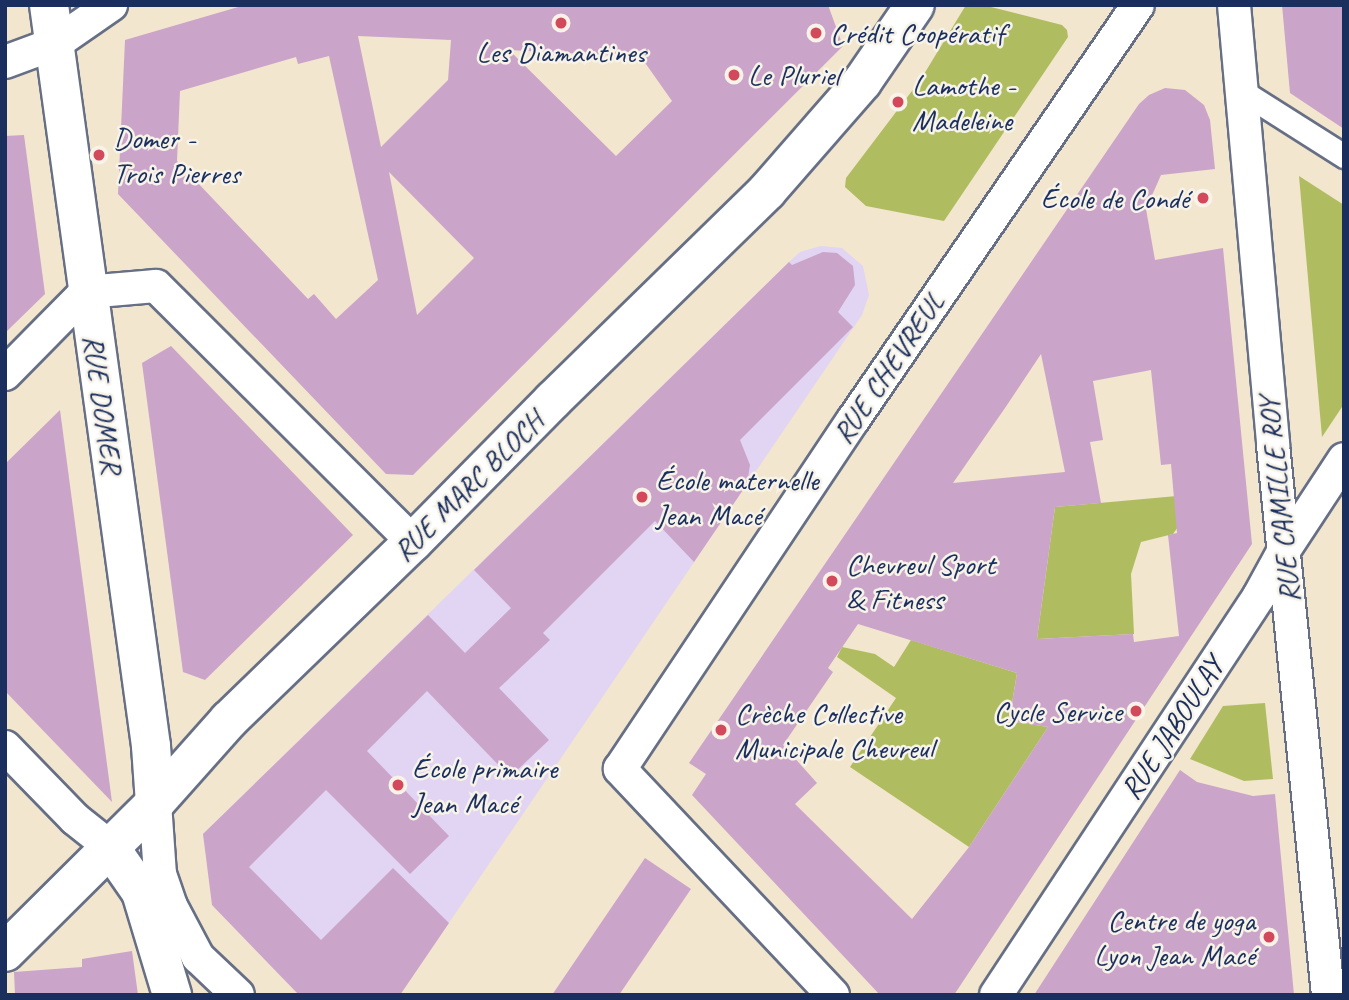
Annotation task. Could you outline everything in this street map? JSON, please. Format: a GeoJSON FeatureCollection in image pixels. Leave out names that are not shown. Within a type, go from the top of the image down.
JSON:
{"type":"FeatureCollection","features":[{"type":"Feature","properties":{"kind":"main road","name":"RUE DOMER"},"geometry":{"type":"LineString","coordinates":[[49,5],[86,292],[151,746],[155,803]]}},
{"type":"Feature","properties":{"kind":"main road","name":"RUE MARC BLOCH"},"geometry":{"type":"LineString","coordinates":[[5,952],[155,803],[229,720],[414,542],[767,191],[862,82],[915,5]]}},
{"type":"Feature","properties":{"kind":"main road"},"geometry":{"type":"LineString","coordinates":[[109,846],[141,892],[172,995]]}},
{"type":"Feature","properties":{"kind":"street"},"geometry":{"type":"LineString","coordinates":[[5,62],[56,43],[111,5]]}},
{"type":"Feature","properties":{"kind":"street","name":"RUE CHEVREUL"},"geometry":{"type":"LineString","coordinates":[[833,995],[620,769],[852,420],[1138,5]]}},
{"type":"Feature","properties":{"kind":"street","name":"RUE CAMILLE ROY"},"geometry":{"type":"LineString","coordinates":[[1234,5],[1283,552],[1328,995]]}},
{"type":"Feature","properties":{"kind":"street"},"geometry":{"type":"LineString","coordinates":[[1240,90],[1344,156]]}},
{"type":"Feature","properties":{"kind":"street"},"geometry":{"type":"LineString","coordinates":[[5,374],[86,292],[156,286],[414,542]]}},
{"type":"Feature","properties":{"kind":"street","name":"RUE JABOULAY"},"geometry":{"type":"LineString","coordinates":[[996,995],[1259,596],[1283,552],[1344,459]]}},
{"type":"Feature","properties":{"kind":"street"},"geometry":{"type":"LineString","coordinates":[[5,747],[75,820],[109,846]]}},
{"type":"Feature","properties":{"kind":"street"},"geometry":{"type":"LineString","coordinates":[[155,803],[160,874],[171,906],[198,957],[238,995]]}},
{"type":"Feature","properties":{"kind":"shaded area"},"geometry":{"type":"Polygon","coordinates":[[[821,246],[842,248],[863,266],[869,295],[862,315],[400,995],[299,995],[214,907],[203,834],[789,262],[800,252],[821,246]]]}},
{"type":"Feature","properties":{"kind":"green space"},"geometry":{"type":"Polygon","coordinates":[[[966,5],[983,5],[1062,25],[1067,30],[1068,37],[944,221],[866,206],[845,187],[846,178],[921,79],[966,5]]]}},
{"type":"Feature","properties":{"kind":"green space"},"geometry":{"type":"Polygon","coordinates":[[[1299,176],[1344,205],[1344,404],[1322,437],[1299,176]]]}},
{"type":"Feature","properties":{"kind":"green space"},"geometry":{"type":"Polygon","coordinates":[[[1177,496],[1180,524],[1173,534],[1141,542],[1131,574],[1134,634],[1037,639],[1055,507],[1177,496]]]}},
{"type":"Feature","properties":{"kind":"green space"},"geometry":{"type":"Polygon","coordinates":[[[911,640],[1017,673],[1009,721],[1048,727],[969,847],[850,767],[896,698],[837,657],[842,647],[875,654],[894,667],[911,640]]]}},
{"type":"Feature","properties":{"kind":"green space"},"geometry":{"type":"Polygon","coordinates":[[[1265,703],[1273,779],[1244,781],[1190,759],[1223,706],[1265,703]]]}},
{"type":"Feature","properties":{"kind":"building"},"geometry":{"type":"Polygon","coordinates":[[[245,5],[828,5],[843,46],[413,475],[386,474],[118,194],[125,40],[245,5]],[[358,36],[381,147],[448,80],[451,40],[358,36]],[[509,50],[616,156],[672,101],[641,57],[509,50]],[[329,56],[298,64],[296,57],[180,91],[177,161],[308,299],[314,294],[336,319],[378,280],[329,56]],[[389,172],[417,315],[474,258],[389,172]]]}},
{"type":"Feature","properties":{"kind":"building"},"geometry":{"type":"Polygon","coordinates":[[[1282,5],[1344,5],[1344,129],[1290,93],[1282,5]]]}},
{"type":"Feature","properties":{"kind":"building"},"geometry":{"type":"Polygon","coordinates":[[[1165,88],[1185,90],[1204,105],[1210,120],[1215,169],[1161,175],[1146,209],[1155,260],[1223,248],[1252,544],[954,995],[880,995],[692,795],[706,774],[689,763],[1139,104],[1149,95],[1165,88]],[[1041,354],[1005,408],[953,483],[1065,472],[1041,354]],[[1151,370],[1093,381],[1103,440],[1090,442],[1101,503],[1055,507],[1037,639],[1133,634],[1134,642],[1179,636],[1168,535],[1177,533],[1171,464],[1161,465],[1151,370]],[[858,624],[828,668],[833,672],[783,745],[817,783],[795,804],[912,919],[969,847],[1048,727],[1009,721],[1017,673],[858,624]]]}},
{"type":"Feature","properties":{"kind":"building"},"geometry":{"type":"Polygon","coordinates":[[[24,135],[45,294],[5,333],[5,136],[24,135]]]}},
{"type":"Feature","properties":{"kind":"building"},"geometry":{"type":"Polygon","coordinates":[[[823,252],[837,253],[853,266],[855,285],[838,312],[853,327],[740,440],[750,465],[747,484],[694,562],[655,521],[543,633],[550,640],[499,688],[549,740],[510,777],[427,691],[367,751],[449,836],[410,874],[326,790],[249,867],[321,940],[393,868],[449,923],[400,995],[299,995],[212,905],[203,834],[428,615],[465,653],[511,608],[474,570],[789,262],[792,265],[823,252]]]}},
{"type":"Feature","properties":{"kind":"building"},"geometry":{"type":"Polygon","coordinates":[[[171,346],[353,535],[205,680],[183,672],[142,363],[171,346]]]}},
{"type":"Feature","properties":{"kind":"building"},"geometry":{"type":"Polygon","coordinates":[[[60,410],[112,802],[5,691],[5,464],[60,410]]]}},
{"type":"Feature","properties":{"kind":"building"},"geometry":{"type":"Polygon","coordinates":[[[1180,770],[1197,782],[1253,796],[1275,794],[1294,995],[1034,995],[1180,770]]]}},
{"type":"Feature","properties":{"kind":"building"},"geometry":{"type":"Polygon","coordinates":[[[645,858],[691,889],[619,995],[552,995],[645,858]]]}},
{"type":"Feature","properties":{"kind":"building"},"geometry":{"type":"Polygon","coordinates":[[[132,951],[138,995],[15,995],[14,972],[82,967],[82,959],[132,951]]]}},
{"type":"Feature","properties":{"kind":"place","name":"Les Diamantines"},"geometry":{"type":"Point","coordinates":[561,23]}},
{"type":"Feature","properties":{"kind":"place","name":"Crédit Coopératif"},"geometry":{"type":"Point","coordinates":[816,33]}},
{"type":"Feature","properties":{"kind":"place","name":"Le Pluriel"},"geometry":{"type":"Point","coordinates":[734,75]}},
{"type":"Feature","properties":{"kind":"place","name":"Lamothe - Madeleine"},"geometry":{"type":"Point","coordinates":[898,102]}},
{"type":"Feature","properties":{"kind":"place","name":"Domer - Trois Pierres"},"geometry":{"type":"Point","coordinates":[99,155]}},
{"type":"Feature","properties":{"kind":"place","name":"École de Condé"},"geometry":{"type":"Point","coordinates":[1203,198]}},
{"type":"Feature","properties":{"kind":"place","name":"École maternelle Jean Macé"},"geometry":{"type":"Point","coordinates":[642,497]}},
{"type":"Feature","properties":{"kind":"place","name":"Chevreul Sport & Fitness"},"geometry":{"type":"Point","coordinates":[832,581]}},
{"type":"Feature","properties":{"kind":"place","name":"Cycle Service"},"geometry":{"type":"Point","coordinates":[1136,711]}},
{"type":"Feature","properties":{"kind":"place","name":"Crèche Collective Municipale Chevreul"},"geometry":{"type":"Point","coordinates":[721,730]}},
{"type":"Feature","properties":{"kind":"place","name":"École primaire Jean Macé"},"geometry":{"type":"Point","coordinates":[398,785]}},
{"type":"Feature","properties":{"kind":"place","name":"Centre de yoga Lyon Jean Macé"},"geometry":{"type":"Point","coordinates":[1269,937]}}]}
